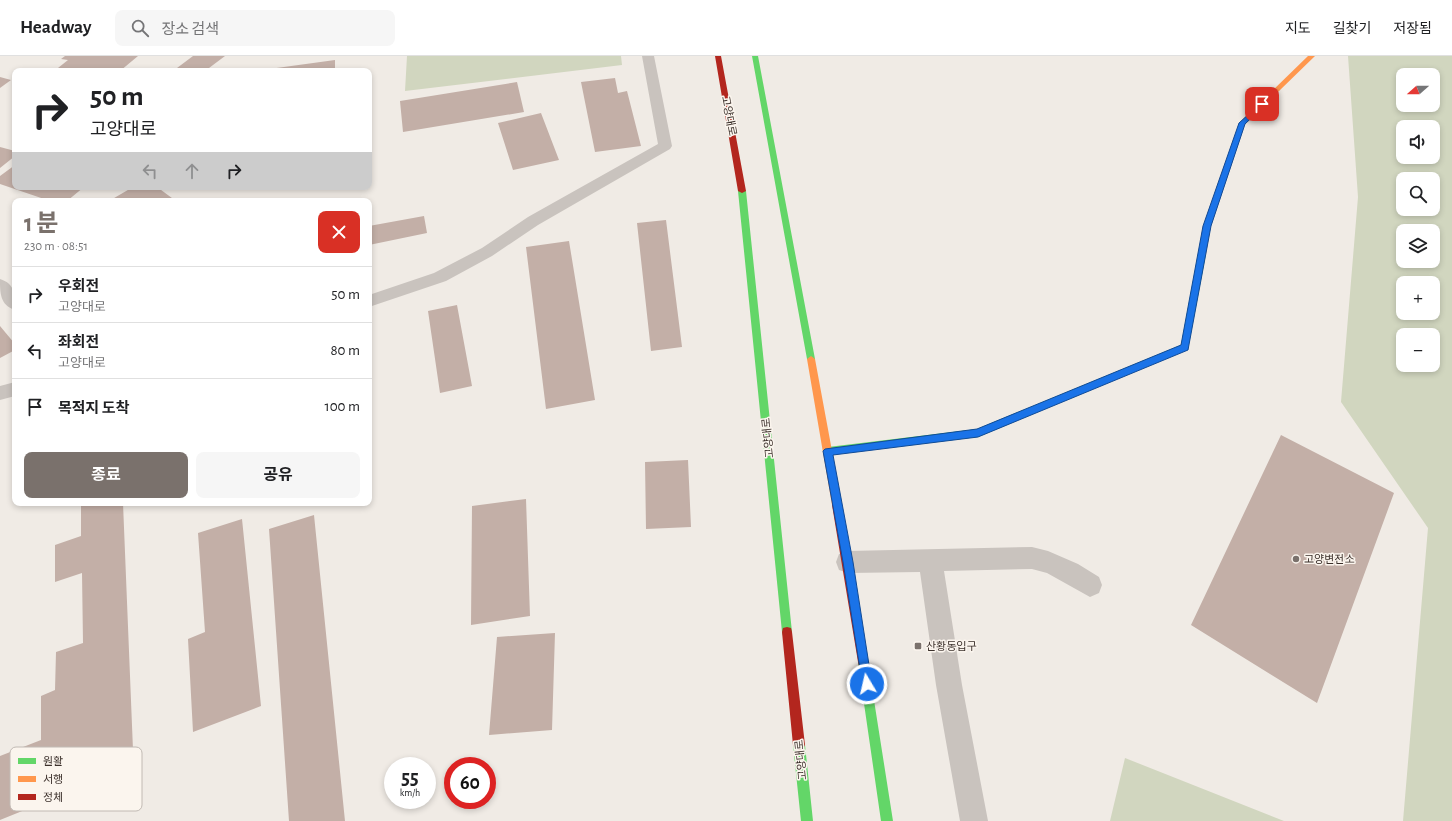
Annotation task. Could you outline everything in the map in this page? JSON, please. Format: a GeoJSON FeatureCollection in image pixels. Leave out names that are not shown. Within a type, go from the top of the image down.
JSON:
{"type":"FeatureCollection","features":[{"type":"Feature","properties":{"kind":"main road","name":"고양대로"},"geometry":{"type":"LineString","coordinates":[[718,56],[741,182],[807,821]]}},
{"type":"Feature","properties":{"kind":"main road"},"geometry":{"type":"LineString","coordinates":[[755,56],[848,562],[887,821]]}},
{"type":"Feature","properties":{"kind":"main road"},"geometry":{"type":"LineString","coordinates":[[828,451],[978,433],[1185,347],[1207,226],[1242,123],[1312,56]]}},
{"type":"Feature","properties":{"kind":"street"},"geometry":{"type":"LineString","coordinates":[[848,562],[1032,558],[1047,561],[1063,568],[1090,586]]}},
{"type":"Feature","properties":{"kind":"street"},"geometry":{"type":"LineString","coordinates":[[930,560],[949,685],[974,821]]}},
{"type":"Feature","properties":{"kind":"lane"},"geometry":{"type":"LineString","coordinates":[[372,300],[440,277],[487,252],[533,221],[665,146],[648,56]]}},
{"type":"Feature","properties":{"kind":"lane"},"geometry":{"type":"LineString","coordinates":[[0,285],[12,300]]}},
{"type":"Feature","properties":{"kind":"lane"},"geometry":{"type":"LineString","coordinates":[[0,394],[12,390]]}},
{"type":"Feature","properties":{"kind":"green space"},"geometry":{"type":"Polygon","coordinates":[[[407,56],[621,56],[622,65],[405,91],[407,56]]]}},
{"type":"Feature","properties":{"kind":"green space"},"geometry":{"type":"Polygon","coordinates":[[[1348,56],[1452,56],[1452,821],[1403,821],[1428,528],[1341,402],[1358,197],[1348,56]]]}},
{"type":"Feature","properties":{"kind":"green space"},"geometry":{"type":"Polygon","coordinates":[[[1125,758],[1284,821],[1110,821],[1125,758]]]}},
{"type":"Feature","properties":{"kind":"building"},"geometry":{"type":"Polygon","coordinates":[[[65,56],[138,56],[124,68],[58,68],[68,60],[61,59],[65,56]]]}},
{"type":"Feature","properties":{"kind":"building"},"geometry":{"type":"Polygon","coordinates":[[[193,56],[225,56],[209,68],[177,68],[193,56]]]}},
{"type":"Feature","properties":{"kind":"building"},"geometry":{"type":"Polygon","coordinates":[[[335,60],[335,68],[277,68],[335,60]]]}},
{"type":"Feature","properties":{"kind":"building"},"geometry":{"type":"Polygon","coordinates":[[[0,77],[11,80],[0,88],[0,77]]]}},
{"type":"Feature","properties":{"kind":"building"},"geometry":{"type":"Polygon","coordinates":[[[615,78],[618,93],[627,91],[641,146],[595,152],[581,82],[615,78]]]}},
{"type":"Feature","properties":{"kind":"building"},"geometry":{"type":"Polygon","coordinates":[[[517,82],[524,112],[403,132],[400,101],[517,82]]]}},
{"type":"Feature","properties":{"kind":"building"},"geometry":{"type":"Polygon","coordinates":[[[541,113],[559,160],[513,170],[498,123],[541,113]]]}},
{"type":"Feature","properties":{"kind":"building"},"geometry":{"type":"Polygon","coordinates":[[[0,147],[12,150],[12,158],[0,168],[0,147]]]}},
{"type":"Feature","properties":{"kind":"building"},"geometry":{"type":"Polygon","coordinates":[[[12,167],[12,188],[0,184],[0,176],[12,167]]]}},
{"type":"Feature","properties":{"kind":"building"},"geometry":{"type":"Polygon","coordinates":[[[18,190],[80,190],[71,198],[41,198],[18,190]]]}},
{"type":"Feature","properties":{"kind":"building"},"geometry":{"type":"Polygon","coordinates":[[[128,190],[161,190],[172,198],[114,198],[128,190]]]}},
{"type":"Feature","properties":{"kind":"building"},"geometry":{"type":"Polygon","coordinates":[[[424,216],[427,233],[372,244],[372,225],[424,216]]]}},
{"type":"Feature","properties":{"kind":"building"},"geometry":{"type":"Polygon","coordinates":[[[666,220],[682,347],[651,351],[637,223],[666,220]]]}},
{"type":"Feature","properties":{"kind":"building"},"geometry":{"type":"Polygon","coordinates":[[[569,241],[595,400],[546,409],[526,247],[569,241]]]}},
{"type":"Feature","properties":{"kind":"building"},"geometry":{"type":"Polygon","coordinates":[[[457,305],[472,386],[440,393],[428,311],[457,305]]]}},
{"type":"Feature","properties":{"kind":"building"},"geometry":{"type":"Polygon","coordinates":[[[0,326],[12,340],[12,352],[0,358],[0,326]]]}},
{"type":"Feature","properties":{"kind":"building","name":"고양변전소"},"geometry":{"type":"Polygon","coordinates":[[[1281,435],[1394,493],[1317,703],[1191,625],[1281,435]]]}},
{"type":"Feature","properties":{"kind":"building"},"geometry":{"type":"Polygon","coordinates":[[[688,460],[691,527],[646,529],[645,462],[688,460]]]}},
{"type":"Feature","properties":{"kind":"building"},"geometry":{"type":"Polygon","coordinates":[[[526,499],[530,616],[471,625],[472,506],[526,499]]]}},
{"type":"Feature","properties":{"kind":"building"},"geometry":{"type":"Polygon","coordinates":[[[81,506],[123,506],[133,747],[23,747],[41,740],[41,696],[55,690],[56,652],[83,643],[82,573],[55,582],[55,545],[81,536],[81,506]]]}},
{"type":"Feature","properties":{"kind":"building"},"geometry":{"type":"Polygon","coordinates":[[[314,515],[345,821],[289,821],[269,529],[314,515]]]}},
{"type":"Feature","properties":{"kind":"building"},"geometry":{"type":"Polygon","coordinates":[[[242,519],[261,706],[193,732],[188,639],[205,632],[198,533],[242,519]]]}},
{"type":"Feature","properties":{"kind":"building"},"geometry":{"type":"Polygon","coordinates":[[[555,633],[552,730],[489,735],[497,637],[555,633]]]}},
{"type":"Feature","properties":{"kind":"building"},"geometry":{"type":"Polygon","coordinates":[[[10,752],[10,811],[22,811],[0,820],[0,756],[10,752]]]}},
{"type":"Feature","properties":{"kind":"traffic: fast"},"geometry":{"type":"LineString","coordinates":[[755,56],[811,359]]}},
{"type":"Feature","properties":{"kind":"traffic: fast"},"geometry":{"type":"LineString","coordinates":[[742,191],[787,632]]}},
{"type":"Feature","properties":{"kind":"traffic: fast"},"geometry":{"type":"LineString","coordinates":[[828,451],[978,433],[1185,347],[1202,254]]}},
{"type":"Feature","properties":{"kind":"traffic: fast"},"geometry":{"type":"LineString","coordinates":[[863,662],[887,821]]}},
{"type":"Feature","properties":{"kind":"traffic: fast"},"geometry":{"type":"LineString","coordinates":[[799,745],[807,821]]}},
{"type":"Feature","properties":{"kind":"traffic: slow"},"geometry":{"type":"LineString","coordinates":[[1202,254],[1207,226],[1242,123],[1312,56]]}},
{"type":"Feature","properties":{"kind":"traffic: slow"},"geometry":{"type":"LineString","coordinates":[[811,359],[837,505]]}},
{"type":"Feature","properties":{"kind":"traffic: jam"},"geometry":{"type":"LineString","coordinates":[[718,56],[742,191]]}},
{"type":"Feature","properties":{"kind":"traffic: jam"},"geometry":{"type":"LineString","coordinates":[[837,505],[863,662]]}},
{"type":"Feature","properties":{"kind":"traffic: jam"},"geometry":{"type":"LineString","coordinates":[[787,632],[799,745]]}},
{"type":"Feature","properties":{"kind":"place","name":"고양변전소"},"geometry":{"type":"Point","coordinates":[1296,559]}},
{"type":"Feature","properties":{"kind":"place","name":"산황동입구"},"geometry":{"type":"Point","coordinates":[918,646]}},
{"type":"Feature","properties":{"kind":"route"},"geometry":{"type":"LineString","coordinates":[[867,684],[848,562],[828,451],[978,433],[1185,347],[1207,226],[1242,123],[1262,104]]}}]}
